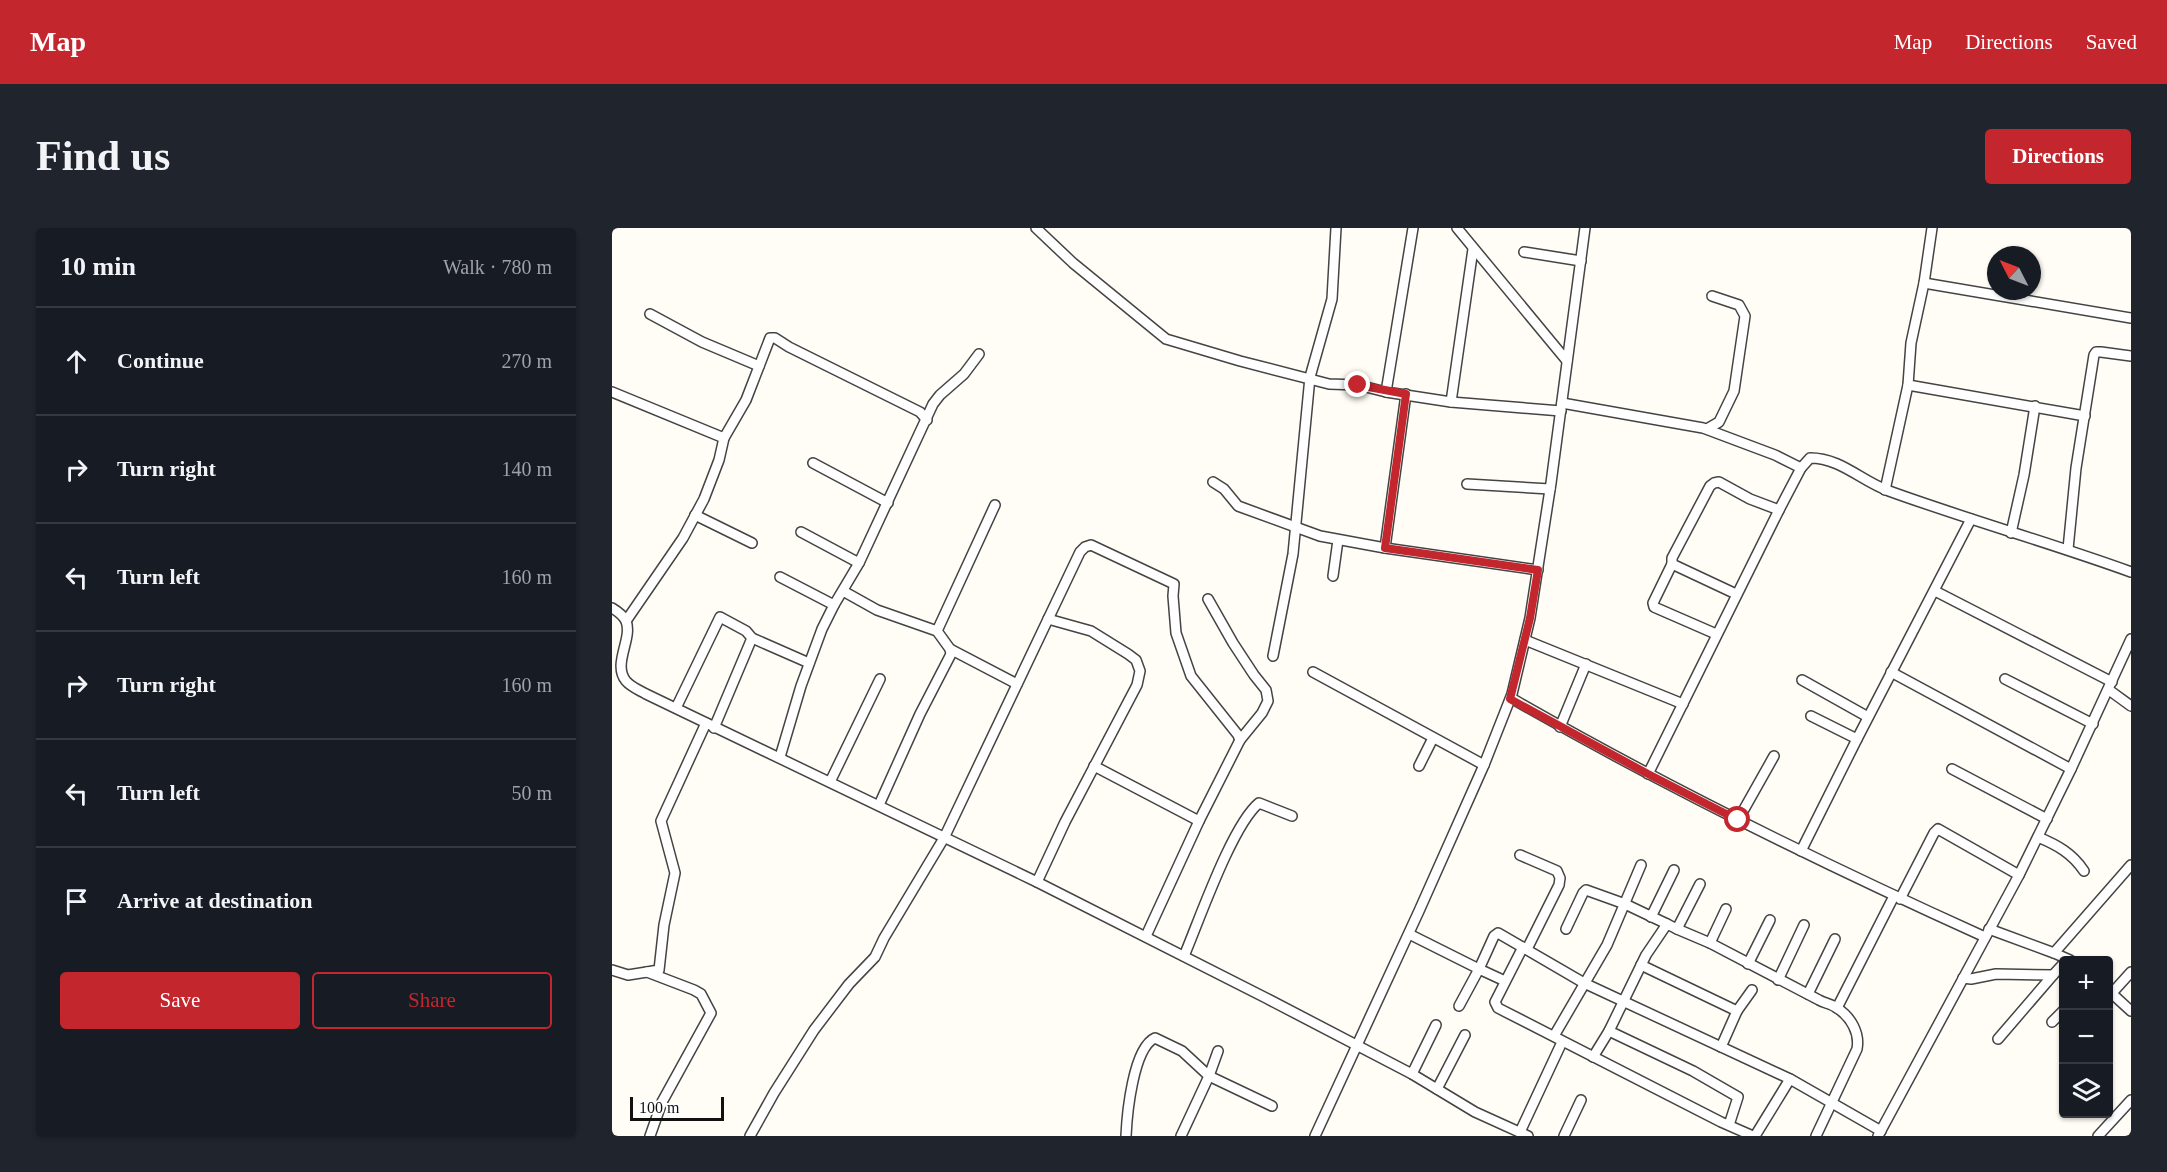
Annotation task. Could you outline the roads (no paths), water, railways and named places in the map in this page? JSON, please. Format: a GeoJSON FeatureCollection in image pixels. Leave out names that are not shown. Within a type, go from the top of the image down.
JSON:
{"type":"FeatureCollection","features":[{"type":"Feature","properties":{"kind":"street"},"geometry":{"type":"LineString","coordinates":[[1036,228],[1073,263],[1166,339],[1329,384],[1358,385],[1386,392],[1451,402],[1561,407],[1707,429],[1775,454],[1801,468]]}},
{"type":"Feature","properties":{"kind":"street"},"geometry":{"type":"LineString","coordinates":[[1273,656],[1293,554],[1310,378],[1332,299],[1336,228]]}},
{"type":"Feature","properties":{"kind":"street"},"geometry":{"type":"LineString","coordinates":[[1386,392],[1413,228]]}},
{"type":"Feature","properties":{"kind":"street"},"geometry":{"type":"LineString","coordinates":[[1456,228],[1567,361]]}},
{"type":"Feature","properties":{"kind":"street"},"geometry":{"type":"LineString","coordinates":[[1315,1136],[1484,765],[1510,699],[1525,640],[1538,570],[1585,228]]}},
{"type":"Feature","properties":{"kind":"street"},"geometry":{"type":"LineString","coordinates":[[1885,490],[1908,385],[1911,343],[1924,283],[1932,228]]}},
{"type":"Feature","properties":{"kind":"street"},"geometry":{"type":"LineString","coordinates":[[1451,402],[1473,249]]}},
{"type":"Feature","properties":{"kind":"street"},"geometry":{"type":"LineString","coordinates":[[1524,252],[1581,261]]}},
{"type":"Feature","properties":{"kind":"street"},"geometry":{"type":"LineString","coordinates":[[1924,283],[2131,318]]}},
{"type":"Feature","properties":{"kind":"street"},"geometry":{"type":"LineString","coordinates":[[1707,429],[1719,422],[1734,391],[1745,316],[1739,305],[1712,296]]}},
{"type":"Feature","properties":{"kind":"street"},"geometry":{"type":"LineString","coordinates":[[650,314],[702,342],[759,366]]}},
{"type":"Feature","properties":{"kind":"street"},"geometry":{"type":"LineString","coordinates":[[626,621],[683,538],[695,515],[719,460],[724,438],[746,400],[770,338],[775,338],[920,412],[927,420]]}},
{"type":"Feature","properties":{"kind":"street"},"geometry":{"type":"LineString","coordinates":[[2068,549],[2069,524],[2096,352],[2131,356]]}},
{"type":"Feature","properties":{"kind":"street"},"geometry":{"type":"LineString","coordinates":[[780,758],[788,724],[808,663],[834,604],[859,562],[933,404],[958,380],[979,354]]}},
{"type":"Feature","properties":{"kind":"street"},"geometry":{"type":"LineString","coordinates":[[1908,385],[2085,416]]}},
{"type":"Feature","properties":{"kind":"street"},"geometry":{"type":"LineString","coordinates":[[612,392],[724,438]]}},
{"type":"Feature","properties":{"kind":"street"},"geometry":{"type":"LineString","coordinates":[[1385,548],[1406,394]]}},
{"type":"Feature","properties":{"kind":"street"},"geometry":{"type":"LineString","coordinates":[[2011,532],[2024,475],[2035,406]]}},
{"type":"Feature","properties":{"kind":"street"},"geometry":{"type":"LineString","coordinates":[[1648,774],[1779,510],[1801,468],[1810,458],[1826,458],[1885,490],[2068,549],[2131,572]]}},
{"type":"Feature","properties":{"kind":"street"},"geometry":{"type":"LineString","coordinates":[[813,462],[888,503]]}},
{"type":"Feature","properties":{"kind":"street"},"geometry":{"type":"LineString","coordinates":[[1213,482],[1224,489],[1238,506],[1320,536],[1385,548],[1538,570]]}},
{"type":"Feature","properties":{"kind":"street"},"geometry":{"type":"LineString","coordinates":[[1716,634],[1654,607],[1653,603],[1672,564],[1672,558],[1710,486],[1714,483],[1719,482],[1750,499],[1779,510]]}},
{"type":"Feature","properties":{"kind":"street"},"geometry":{"type":"LineString","coordinates":[[1467,484],[1550,489]]}},
{"type":"Feature","properties":{"kind":"street"},"geometry":{"type":"LineString","coordinates":[[937,632],[995,505]]}},
{"type":"Feature","properties":{"kind":"street"},"geometry":{"type":"LineString","coordinates":[[695,515],[752,543]]}},
{"type":"Feature","properties":{"kind":"street"},"geometry":{"type":"LineString","coordinates":[[1802,851],[1868,717],[1971,519]]}},
{"type":"Feature","properties":{"kind":"street"},"geometry":{"type":"LineString","coordinates":[[801,532],[859,562]]}},
{"type":"Feature","properties":{"kind":"street"},"geometry":{"type":"LineString","coordinates":[[1334,576],[1338,540]]}},
{"type":"Feature","properties":{"kind":"street"},"geometry":{"type":"LineString","coordinates":[[750,1136],[814,1030],[849,984],[875,957],[944,838],[1080,552],[1091,545],[1174,584],[1176,633],[1191,676],[1240,740]]}},
{"type":"Feature","properties":{"kind":"street"},"geometry":{"type":"LineString","coordinates":[[1672,564],[1736,594]]}},
{"type":"Feature","properties":{"kind":"street"},"geometry":{"type":"LineString","coordinates":[[780,577],[834,604]]}},
{"type":"Feature","properties":{"kind":"street"},"geometry":{"type":"LineString","coordinates":[[843,591],[877,610],[937,632],[950,649],[1017,684]]}},
{"type":"Feature","properties":{"kind":"street"},"geometry":{"type":"LineString","coordinates":[[1935,591],[2110,686],[2131,706]]}},
{"type":"Feature","properties":{"kind":"street"},"geometry":{"type":"LineString","coordinates":[[1146,936],[1199,820],[1240,740],[1262,713],[1268,701],[1266,690],[1233,643],[1208,599]]}},
{"type":"Feature","properties":{"kind":"street"},"geometry":{"type":"LineString","coordinates":[[612,608],[626,621],[627,631],[617,658],[626,681],[646,694],[1146,936],[1412,1074],[1475,1112],[1524,1134],[1562,1042]]}},
{"type":"Feature","properties":{"kind":"street"},"geometry":{"type":"LineString","coordinates":[[676,708],[720,617],[746,631],[752,638],[808,663]]}},
{"type":"Feature","properties":{"kind":"street"},"geometry":{"type":"LineString","coordinates":[[1037,882],[1065,822],[1137,685],[1140,671],[1136,660],[1091,631],[1048,619]]}},
{"type":"Feature","properties":{"kind":"street"},"geometry":{"type":"LineString","coordinates":[[612,970],[628,975],[659,970],[664,925],[675,873],[661,821],[752,638]]}},
{"type":"Feature","properties":{"kind":"street"},"geometry":{"type":"LineString","coordinates":[[1459,1006],[1496,934],[1525,948],[1584,984],[1790,1079],[1831,1101],[1880,1133],[2019,875],[2131,639]]}},
{"type":"Feature","properties":{"kind":"street"},"geometry":{"type":"LineString","coordinates":[[1525,640],[1683,704]]}},
{"type":"Feature","properties":{"kind":"street"},"geometry":{"type":"LineString","coordinates":[[879,805],[920,714],[951,654],[950,649]]}},
{"type":"Feature","properties":{"kind":"street"},"geometry":{"type":"LineString","coordinates":[[1560,727],[1586,664]]}},
{"type":"Feature","properties":{"kind":"street"},"geometry":{"type":"LineString","coordinates":[[1313,672],[1484,765]]}},
{"type":"Feature","properties":{"kind":"street"},"geometry":{"type":"LineString","coordinates":[[1891,672],[2071,769]]}},
{"type":"Feature","properties":{"kind":"street"},"geometry":{"type":"LineString","coordinates":[[830,782],[879,679]]}},
{"type":"Feature","properties":{"kind":"street"},"geometry":{"type":"LineString","coordinates":[[2005,679],[2092,724]]}},
{"type":"Feature","properties":{"kind":"street"},"geometry":{"type":"LineString","coordinates":[[1802,680],[1868,717]]}},
{"type":"Feature","properties":{"kind":"street"},"geometry":{"type":"LineString","coordinates":[[1510,699],[1648,774],[1897,898],[1987,933],[2059,956]]}},
{"type":"Feature","properties":{"kind":"street"},"geometry":{"type":"LineString","coordinates":[[1811,716],[1857,739]]}},
{"type":"Feature","properties":{"kind":"street"},"geometry":{"type":"LineString","coordinates":[[1419,766],[1433,738]]}},
{"type":"Feature","properties":{"kind":"street"},"geometry":{"type":"LineString","coordinates":[[1738,820],[1774,756]]}},
{"type":"Feature","properties":{"kind":"street"},"geometry":{"type":"LineString","coordinates":[[1094,766],[1199,820]]}},
{"type":"Feature","properties":{"kind":"street"},"geometry":{"type":"LineString","coordinates":[[1952,769],[2047,819]]}},
{"type":"Feature","properties":{"kind":"street"},"geometry":{"type":"LineString","coordinates":[[1184,956],[1223,863],[1254,807],[1259,803],[1266,804],[1292,816]]}},
{"type":"Feature","properties":{"kind":"street"},"geometry":{"type":"LineString","coordinates":[[1838,1008],[1897,898],[1938,829],[2019,875]]}},
{"type":"Feature","properties":{"kind":"street"},"geometry":{"type":"LineString","coordinates":[[2038,837],[2059,846],[2075,857],[2084,871]]}},
{"type":"Feature","properties":{"kind":"street"},"geometry":{"type":"LineString","coordinates":[[1520,855],[1557,871],[1560,878],[1559,885],[1505,981],[1495,1002],[1496,1006],[1562,1042],[1754,1136],[1790,1079]]}},
{"type":"Feature","properties":{"kind":"street"},"geometry":{"type":"LineString","coordinates":[[1554,1036],[1607,945],[1641,865]]}},
{"type":"Feature","properties":{"kind":"street"},"geometry":{"type":"LineString","coordinates":[[2054,953],[2131,865]]}},
{"type":"Feature","properties":{"kind":"street"},"geometry":{"type":"LineString","coordinates":[[1651,917],[1674,870]]}},
{"type":"Feature","properties":{"kind":"street"},"geometry":{"type":"LineString","coordinates":[[1677,929],[1700,884]]}},
{"type":"Feature","properties":{"kind":"street"},"geometry":{"type":"LineString","coordinates":[[1566,929],[1582,893],[1586,890],[1625,904],[1710,943],[1778,980],[1838,1008],[1857,1031],[1859,1038],[1857,1049],[1816,1136]]}},
{"type":"Feature","properties":{"kind":"street"},"geometry":{"type":"LineString","coordinates":[[1710,943],[1726,909]]}},
{"type":"Feature","properties":{"kind":"street"},"geometry":{"type":"LineString","coordinates":[[1748,964],[1770,920]]}},
{"type":"Feature","properties":{"kind":"street"},"geometry":{"type":"LineString","coordinates":[[1593,1057],[1610,1031],[1641,965],[1667,924]]}},
{"type":"Feature","properties":{"kind":"street"},"geometry":{"type":"LineString","coordinates":[[1778,980],[1804,925]]}},
{"type":"Feature","properties":{"kind":"street"},"geometry":{"type":"LineString","coordinates":[[1409,933],[1505,981]]}},
{"type":"Feature","properties":{"kind":"street"},"geometry":{"type":"LineString","coordinates":[[1808,994],[1835,939]]}},
{"type":"Feature","properties":{"kind":"street"},"geometry":{"type":"LineString","coordinates":[[1641,965],[1737,1011]]}},
{"type":"Feature","properties":{"kind":"street"},"geometry":{"type":"LineString","coordinates":[[1998,1039],[2059,969]]}},
{"type":"Feature","properties":{"kind":"street"},"geometry":{"type":"LineString","coordinates":[[647,972],[701,994],[711,1012],[662,1102],[650,1136]]}},
{"type":"Feature","properties":{"kind":"street"},"geometry":{"type":"LineString","coordinates":[[2113,989],[2131,972]]}},
{"type":"Feature","properties":{"kind":"street"},"geometry":{"type":"LineString","coordinates":[[1963,978],[1971,979],[1996,974],[2053,975]]}},
{"type":"Feature","properties":{"kind":"street"},"geometry":{"type":"LineString","coordinates":[[1721,1047],[1737,1011],[1752,990]]}},
{"type":"Feature","properties":{"kind":"street"},"geometry":{"type":"LineString","coordinates":[[2113,995],[2131,1011]]}},
{"type":"Feature","properties":{"kind":"street"},"geometry":{"type":"LineString","coordinates":[[2052,1022],[2059,1015]]}},
{"type":"Feature","properties":{"kind":"street"},"geometry":{"type":"LineString","coordinates":[[1412,1074],[1437,1025]]}},
{"type":"Feature","properties":{"kind":"street"},"geometry":{"type":"LineString","coordinates":[[1610,1031],[1692,1071],[1738,1097],[1729,1125]]}},
{"type":"Feature","properties":{"kind":"street"},"geometry":{"type":"LineString","coordinates":[[1437,1089],[1465,1035]]}},
{"type":"Feature","properties":{"kind":"street"},"geometry":{"type":"LineString","coordinates":[[1126,1136],[1131,1085],[1136,1067],[1152,1038],[1182,1051],[1209,1076],[1272,1106]]}},
{"type":"Feature","properties":{"kind":"street"},"geometry":{"type":"LineString","coordinates":[[1182,1136],[1218,1052]]}},
{"type":"Feature","properties":{"kind":"street"},"geometry":{"type":"LineString","coordinates":[[1564,1136],[1581,1100]]}},
{"type":"Feature","properties":{"kind":"street"},"geometry":{"type":"LineString","coordinates":[[2098,1136],[2131,1100]]}}]}
